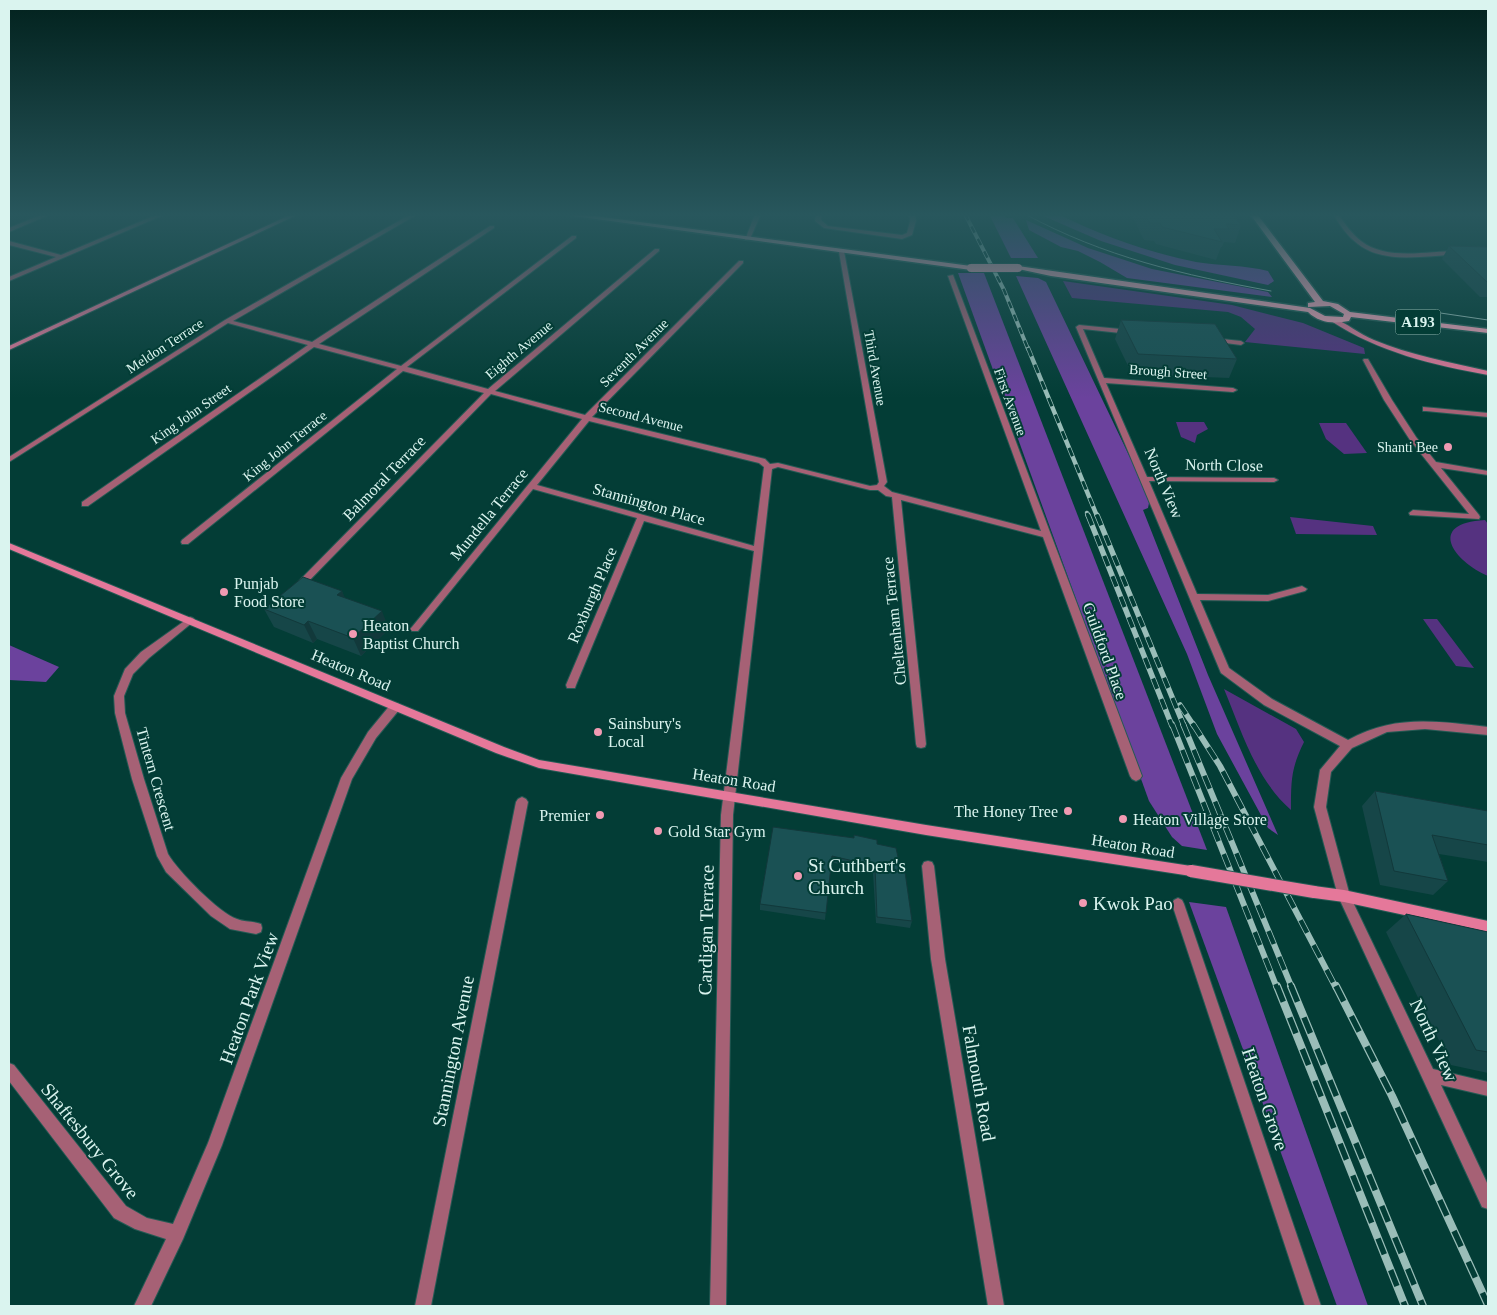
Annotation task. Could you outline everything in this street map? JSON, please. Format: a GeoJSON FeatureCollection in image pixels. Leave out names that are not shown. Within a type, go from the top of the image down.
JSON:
{"type":"FeatureCollection","features":[{"type":"Feature","properties":{"kind":"main road"},"geometry":{"type":"LineString","coordinates":[[1061,275],[1310,310],[1318,317],[1333,320]]}},
{"type":"Feature","properties":{"kind":"main road"},"geometry":{"type":"LineString","coordinates":[[1299,275],[1320,303],[1312,305],[1310,310]]}},
{"type":"Feature","properties":{"kind":"main road","name":"A193"},"geometry":{"type":"LineString","coordinates":[[1320,303],[1338,307],[1348,314],[1488,331]]}},
{"type":"Feature","properties":{"kind":"main road","name":"A193"},"geometry":{"type":"LineString","coordinates":[[1333,320],[1346,319],[1348,314]]}},
{"type":"Feature","properties":{"kind":"street"},"geometry":{"type":"LineString","coordinates":[[9,348],[165,275]]}},
{"type":"Feature","properties":{"kind":"street","name":"Meldon Terrace"},"geometry":{"type":"LineString","coordinates":[[9,460],[227,321],[308,275]]}},
{"type":"Feature","properties":{"kind":"street","name":"King John Street"},"geometry":{"type":"LineString","coordinates":[[85,504],[312,345],[418,275]]}},
{"type":"Feature","properties":{"kind":"street","name":"King John Terrace"},"geometry":{"type":"LineString","coordinates":[[185,542],[401,369],[524,275]]}},
{"type":"Feature","properties":{"kind":"street","name":"Eighth Avenue"},"geometry":{"type":"LineString","coordinates":[[489,392],[627,275]]}},
{"type":"Feature","properties":{"kind":"street","name":"Seventh Avenue"},"geometry":{"type":"LineString","coordinates":[[587,418],[728,275]]}},
{"type":"Feature","properties":{"kind":"street","name":"Third Avenue"},"geometry":{"type":"LineString","coordinates":[[846,275],[883,482],[880,487]]}},
{"type":"Feature","properties":{"kind":"street","name":"First Avenue"},"geometry":{"type":"LineString","coordinates":[[951,276],[1046,535]]}},
{"type":"Feature","properties":{"kind":"street"},"geometry":{"type":"LineString","coordinates":[[1333,320],[1353,333],[1391,349],[1488,372]]}},
{"type":"Feature","properties":{"kind":"street","name":"Second Avenue"},"geometry":{"type":"LineString","coordinates":[[227,321],[587,418],[762,461],[768,467],[778,465],[870,488],[880,487],[889,494],[1046,535]]}},
{"type":"Feature","properties":{"kind":"street","name":"North View"},"geometry":{"type":"LineString","coordinates":[[1137,333],[1079,327],[1225,670],[1268,702],[1348,745],[1326,770],[1320,807],[1344,896],[1488,1201]]}},
{"type":"Feature","properties":{"kind":"street"},"geometry":{"type":"LineString","coordinates":[[1205,339],[1241,343]]}},
{"type":"Feature","properties":{"kind":"street"},"geometry":{"type":"LineString","coordinates":[[1366,360],[1413,438],[1476,517],[1413,513]]}},
{"type":"Feature","properties":{"kind":"street","name":"Brough Street"},"geometry":{"type":"LineString","coordinates":[[1101,380],[1233,390]]}},
{"type":"Feature","properties":{"kind":"street","name":"Balmoral Terrace"},"geometry":{"type":"LineString","coordinates":[[300,585],[489,392]]}},
{"type":"Feature","properties":{"kind":"street"},"geometry":{"type":"LineString","coordinates":[[1426,409],[1488,415]]}},
{"type":"Feature","properties":{"kind":"street","name":"Mundella Terrace"},"geometry":{"type":"LineString","coordinates":[[415,629],[587,418]]}},
{"type":"Feature","properties":{"kind":"street"},"geometry":{"type":"LineString","coordinates":[[1433,464],[1488,474]]}},
{"type":"Feature","properties":{"kind":"street","name":"Cardigan Terrace"},"geometry":{"type":"LineString","coordinates":[[718,1306],[725,850],[729,795],[768,467]]}},
{"type":"Feature","properties":{"kind":"street","name":"North Close"},"geometry":{"type":"LineString","coordinates":[[1143,479],[1274,480]]}},
{"type":"Feature","properties":{"kind":"street","name":"Stannington Place"},"geometry":{"type":"LineString","coordinates":[[531,486],[759,550]]}},
{"type":"Feature","properties":{"kind":"street","name":"Cheltenham Terrace"},"geometry":{"type":"LineString","coordinates":[[896,495],[921,744]]}},
{"type":"Feature","properties":{"kind":"street","name":"Roxburgh Place"},"geometry":{"type":"LineString","coordinates":[[571,684],[641,518]]}},
{"type":"Feature","properties":{"kind":"street","name":"Guildford Place"},"geometry":{"type":"LineString","coordinates":[[1046,535],[1136,776]]}},
{"type":"Feature","properties":{"kind":"street","name":"Heaton Road"},"geometry":{"type":"LineString","coordinates":[[9,546],[500,750],[539,764],[729,795],[936,832],[1344,896],[1488,927]]}},
{"type":"Feature","properties":{"kind":"street"},"geometry":{"type":"LineString","coordinates":[[1194,597],[1268,598],[1302,588]]}},
{"type":"Feature","properties":{"kind":"street","name":"Tintern Crescent"},"geometry":{"type":"LineString","coordinates":[[190,620],[145,654],[129,672],[119,696],[120,712],[138,779],[163,856],[170,868],[215,912],[235,925],[256,928]]}},
{"type":"Feature","properties":{"kind":"street","name":"Heaton Park View"},"geometry":{"type":"LineString","coordinates":[[142,1306],[177,1234],[232,1100],[347,778],[372,734],[395,706]]}},
{"type":"Feature","properties":{"kind":"street"},"geometry":{"type":"LineString","coordinates":[[1348,745],[1386,728],[1425,725],[1488,731]]}},
{"type":"Feature","properties":{"kind":"street","name":"Stannington Avenue"},"geometry":{"type":"LineString","coordinates":[[423,1306],[522,802]]}},
{"type":"Feature","properties":{"kind":"street","name":"Falmouth Road"},"geometry":{"type":"LineString","coordinates":[[928,866],[938,959],[996,1306]]}},
{"type":"Feature","properties":{"kind":"street","name":"Heaton Grove"},"geometry":{"type":"LineString","coordinates":[[1178,904],[1313,1306]]}},
{"type":"Feature","properties":{"kind":"street","name":"Shaftesbury Grove"},"geometry":{"type":"LineString","coordinates":[[9,1070],[120,1212],[135,1222],[156,1230],[177,1234]]}},
{"type":"Feature","properties":{"kind":"street"},"geometry":{"type":"LineString","coordinates":[[1429,1074],[1488,1090]]}},
{"type":"Feature","properties":{"kind":"shaded area"},"geometry":{"type":"Polygon","coordinates":[[[959,275],[985,275],[1207,850],[1182,846],[1172,837],[1149,801],[959,275]]]}},
{"type":"Feature","properties":{"kind":"shaded area"},"geometry":{"type":"Polygon","coordinates":[[[1123,275],[1184,275],[1268,292],[1272,297],[1127,278],[1123,275]]]}},
{"type":"Feature","properties":{"kind":"shaded area"},"geometry":{"type":"Polygon","coordinates":[[[1223,275],[1271,275],[1274,281],[1268,285],[1223,275]]]}},
{"type":"Feature","properties":{"kind":"shaded area"},"geometry":{"type":"Polygon","coordinates":[[[1016,276],[1038,278],[1046,282],[1147,493],[1148,508],[1143,510],[1208,675],[1278,835],[1268,828],[1217,734],[1187,654],[1016,276]]]}},
{"type":"Feature","properties":{"kind":"shaded area"},"geometry":{"type":"Polygon","coordinates":[[[1063,281],[1232,305],[1303,323],[1364,348],[1365,354],[1245,342],[1255,329],[1241,317],[1228,312],[1072,298],[1063,281]]]}},
{"type":"Feature","properties":{"kind":"shaded area"},"geometry":{"type":"Polygon","coordinates":[[[1176,422],[1204,422],[1208,429],[1197,435],[1195,443],[1181,437],[1176,422]]]}},
{"type":"Feature","properties":{"kind":"shaded area"},"geometry":{"type":"Polygon","coordinates":[[[1319,423],[1346,423],[1367,453],[1344,454],[1326,439],[1319,423]]]}},
{"type":"Feature","properties":{"kind":"shaded area"},"geometry":{"type":"Polygon","coordinates":[[[1290,517],[1373,526],[1377,535],[1296,534],[1290,517]]]}},
{"type":"Feature","properties":{"kind":"shaded area"},"geometry":{"type":"Polygon","coordinates":[[[1485,520],[1488,524],[1488,576],[1464,561],[1451,544],[1451,535],[1456,528],[1467,523],[1485,520]]]}},
{"type":"Feature","properties":{"kind":"shaded area"},"geometry":{"type":"Polygon","coordinates":[[[1423,619],[1437,619],[1474,668],[1456,666],[1423,619]]]}},
{"type":"Feature","properties":{"kind":"shaded area"},"geometry":{"type":"Polygon","coordinates":[[[9,645],[59,667],[46,682],[9,680],[9,645]]]}},
{"type":"Feature","properties":{"kind":"shaded area"},"geometry":{"type":"Polygon","coordinates":[[[1224,689],[1296,729],[1304,742],[1296,760],[1293,775],[1291,810],[1268,784],[1259,769],[1224,689]]]}},
{"type":"Feature","properties":{"kind":"shaded area"},"geometry":{"type":"Polygon","coordinates":[[[1189,902],[1226,907],[1368,1306],[1337,1306],[1189,902]]]}},
{"type":"Feature","properties":{"kind":"building"},"geometry":{"type":"Polygon","coordinates":[[[1480,275],[1488,275],[1488,283],[1480,275]]]}},
{"type":"Feature","properties":{"kind":"building"},"geometry":{"type":"Polygon","coordinates":[[[1121,320],[1215,324],[1237,359],[1138,354],[1121,320]]]}},
{"type":"Feature","properties":{"kind":"building"},"geometry":{"type":"Polygon","coordinates":[[[303,577],[342,591],[337,595],[382,611],[353,638],[308,621],[304,625],[264,609],[303,577]]]}},
{"type":"Feature","properties":{"kind":"building"},"geometry":{"type":"Polygon","coordinates":[[[1375,791],[1488,811],[1488,845],[1432,835],[1448,881],[1394,871],[1375,791]]]}},
{"type":"Feature","properties":{"kind":"building"},"geometry":{"type":"Polygon","coordinates":[[[773,827],[854,838],[854,835],[877,840],[877,844],[896,848],[901,871],[905,872],[912,921],[877,917],[875,866],[832,856],[826,913],[760,904],[773,827]]]}},
{"type":"Feature","properties":{"kind":"building"},"geometry":{"type":"Polygon","coordinates":[[[1406,914],[1488,932],[1488,1052],[1476,1050],[1406,914]]]}},
{"type":"Feature","properties":{"kind":"tram line"},"geometry":{"type":"LineString","coordinates":[[1195,275],[1271,291]]}},
{"type":"Feature","properties":{"kind":"tram line"},"geometry":{"type":"LineString","coordinates":[[1420,310],[1488,320]]}},
{"type":"Feature","properties":{"kind":"railway"},"geometry":{"type":"LineString","coordinates":[[996,275],[1028,349]]}},
{"type":"Feature","properties":{"kind":"railway"},"geometry":{"type":"LineString","coordinates":[[1028,348],[1097,516]]}},
{"type":"Feature","properties":{"kind":"railway"},"geometry":{"type":"LineString","coordinates":[[1088,515],[1172,726]]}},
{"type":"Feature","properties":{"kind":"railway"},"geometry":{"type":"LineString","coordinates":[[1097,515],[1184,726]]}},
{"type":"Feature","properties":{"kind":"railway"},"geometry":{"type":"LineString","coordinates":[[1180,705],[1194,726]]}},
{"type":"Feature","properties":{"kind":"railway"},"geometry":{"type":"LineString","coordinates":[[1172,724],[1277,988]]}},
{"type":"Feature","properties":{"kind":"railway"},"geometry":{"type":"LineString","coordinates":[[1183,724],[1292,988]]}},
{"type":"Feature","properties":{"kind":"railway"},"geometry":{"type":"LineString","coordinates":[[1193,724],[1220,766],[1336,988]]}},
{"type":"Feature","properties":{"kind":"railway"},"geometry":{"type":"LineString","coordinates":[[1277,986],[1405,1306]]}},
{"type":"Feature","properties":{"kind":"railway"},"geometry":{"type":"LineString","coordinates":[[1291,986],[1423,1306]]}},
{"type":"Feature","properties":{"kind":"railway"},"geometry":{"type":"LineString","coordinates":[[1336,986],[1392,1096],[1488,1305]]}},
{"type":"Feature","properties":{"kind":"place","name":"Shanti Bee"},"geometry":{"type":"Point","coordinates":[1448,447]}},
{"type":"Feature","properties":{"kind":"place","name":"Punjab Food Store"},"geometry":{"type":"Point","coordinates":[224,592]}},
{"type":"Feature","properties":{"kind":"place","name":"Heaton Baptist Church"},"geometry":{"type":"Point","coordinates":[353,634]}},
{"type":"Feature","properties":{"kind":"place","name":"Sainsbury's Local"},"geometry":{"type":"Point","coordinates":[598,732]}},
{"type":"Feature","properties":{"kind":"place","name":"The Honey Tree"},"geometry":{"type":"Point","coordinates":[1068,811]}},
{"type":"Feature","properties":{"kind":"place","name":"Premier"},"geometry":{"type":"Point","coordinates":[600,815]}},
{"type":"Feature","properties":{"kind":"place","name":"Heaton Village Store"},"geometry":{"type":"Point","coordinates":[1123,819]}},
{"type":"Feature","properties":{"kind":"place","name":"Gold Star Gym"},"geometry":{"type":"Point","coordinates":[658,831]}},
{"type":"Feature","properties":{"kind":"place","name":"St Cuthbert's Church"},"geometry":{"type":"Point","coordinates":[798,876]}},
{"type":"Feature","properties":{"kind":"place","name":"Kwok Pao"},"geometry":{"type":"Point","coordinates":[1083,903]}}]}
